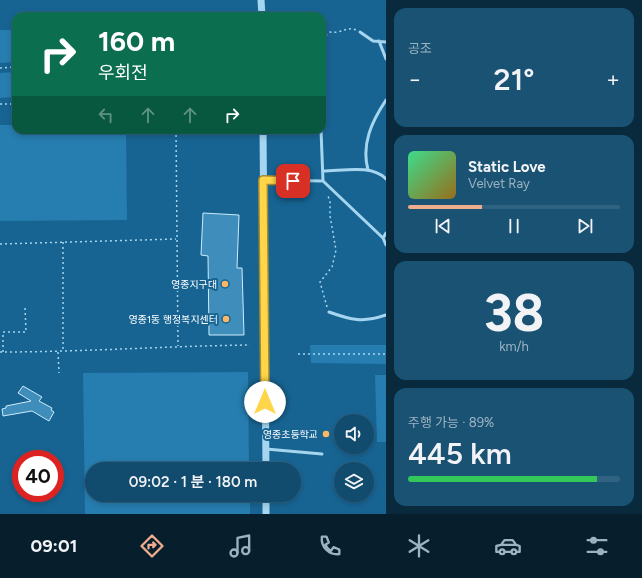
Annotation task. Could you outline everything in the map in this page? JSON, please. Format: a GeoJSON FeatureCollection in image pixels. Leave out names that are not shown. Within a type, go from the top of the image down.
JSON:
{"type":"FeatureCollection","features":[{"type":"Feature","properties":{"kind":"street"},"geometry":{"type":"LineString","coordinates":[[261,0],[262,12]]}},
{"type":"Feature","properties":{"kind":"street"},"geometry":{"type":"LineString","coordinates":[[263,134],[266,462]]}},
{"type":"Feature","properties":{"kind":"street"},"geometry":{"type":"LineString","coordinates":[[266,502],[266,514]]}},
{"type":"Feature","properties":{"kind":"lane"},"geometry":{"type":"LineString","coordinates":[[360,32],[373,41],[386,42]]}},
{"type":"Feature","properties":{"kind":"lane"},"geometry":{"type":"LineString","coordinates":[[379,42],[386,59]]}},
{"type":"Feature","properties":{"kind":"lane"},"geometry":{"type":"LineString","coordinates":[[368,170],[365,159],[367,140],[372,122],[386,100]]}},
{"type":"Feature","properties":{"kind":"lane"},"geometry":{"type":"LineString","coordinates":[[321,134],[323,181]]}},
{"type":"Feature","properties":{"kind":"lane"},"geometry":{"type":"LineString","coordinates":[[323,171],[368,170],[381,174],[386,179]]}},
{"type":"Feature","properties":{"kind":"lane"},"geometry":{"type":"LineString","coordinates":[[263,180],[323,181],[383,238],[386,245]]}},
{"type":"Feature","properties":{"kind":"lane"},"geometry":{"type":"LineString","coordinates":[[383,238],[386,233]]}},
{"type":"Feature","properties":{"kind":"lane"},"geometry":{"type":"LineString","coordinates":[[329,312],[351,320],[372,320],[386,315]]}},
{"type":"Feature","properties":{"kind":"lane"},"geometry":{"type":"LineString","coordinates":[[265,449],[322,454]]}},
{"type":"Feature","properties":{"kind":"path"},"geometry":{"type":"LineString","coordinates":[[326,36],[330,32],[338,34],[346,29],[353,28],[360,32]]}},
{"type":"Feature","properties":{"kind":"path"},"geometry":{"type":"LineString","coordinates":[[0,68],[12,67]]}},
{"type":"Feature","properties":{"kind":"path"},"geometry":{"type":"LineString","coordinates":[[0,104],[12,104]]}},
{"type":"Feature","properties":{"kind":"path"},"geometry":{"type":"LineString","coordinates":[[176,134],[178,346]]}},
{"type":"Feature","properties":{"kind":"path"},"geometry":{"type":"LineString","coordinates":[[328,194],[336,250],[332,267],[320,282],[322,296],[329,312]]}},
{"type":"Feature","properties":{"kind":"path"},"geometry":{"type":"LineString","coordinates":[[0,244],[176,239]]}},
{"type":"Feature","properties":{"kind":"path"},"geometry":{"type":"LineString","coordinates":[[63,242],[63,352]]}},
{"type":"Feature","properties":{"kind":"path"},"geometry":{"type":"LineString","coordinates":[[0,332],[26,332],[25,307]]}},
{"type":"Feature","properties":{"kind":"path"},"geometry":{"type":"LineString","coordinates":[[3,332],[3,352]]}},
{"type":"Feature","properties":{"kind":"path"},"geometry":{"type":"LineString","coordinates":[[0,352],[63,352],[178,346],[250,345]]}},
{"type":"Feature","properties":{"kind":"path"},"geometry":{"type":"LineString","coordinates":[[58,352],[59,373]]}},
{"type":"Feature","properties":{"kind":"path"},"geometry":{"type":"LineString","coordinates":[[298,354],[386,354]]}},
{"type":"Feature","properties":{"kind":"shaded area"},"geometry":{"type":"Polygon","coordinates":[[[0,30],[12,30],[12,62],[0,63],[0,30]]]}},
{"type":"Feature","properties":{"kind":"shaded area"},"geometry":{"type":"Polygon","coordinates":[[[12,72],[12,97],[0,98],[0,73],[12,72]]]}},
{"type":"Feature","properties":{"kind":"shaded area"},"geometry":{"type":"Polygon","coordinates":[[[0,125],[12,125],[12,134],[126,134],[127,220],[0,221],[0,125]]]}},
{"type":"Feature","properties":{"kind":"shaded area"},"geometry":{"type":"Polygon","coordinates":[[[310,345],[386,345],[386,364],[311,363],[310,345]]]}},
{"type":"Feature","properties":{"kind":"shaded area"},"geometry":{"type":"Polygon","coordinates":[[[248,372],[249,462],[85,462],[85,502],[250,502],[250,514],[85,514],[83,373],[248,372]]]}},
{"type":"Feature","properties":{"kind":"shaded area"},"geometry":{"type":"Polygon","coordinates":[[[375,375],[386,375],[386,442],[377,442],[375,375]]]}},
{"type":"Feature","properties":{"kind":"building"},"geometry":{"type":"Polygon","coordinates":[[[203,213],[239,215],[237,268],[242,268],[244,335],[209,335],[208,256],[201,255],[203,213]]]}},
{"type":"Feature","properties":{"kind":"building"},"geometry":{"type":"Polygon","coordinates":[[[23,386],[42,397],[39,401],[52,408],[51,410],[54,412],[49,421],[32,411],[3,416],[2,409],[6,408],[6,406],[31,401],[18,393],[23,386]]]}},
{"type":"Feature","properties":{"kind":"place","name":"영종지구대"},"geometry":{"type":"Point","coordinates":[225,284]}},
{"type":"Feature","properties":{"kind":"place","name":"영종1동 행정복지센터"},"geometry":{"type":"Point","coordinates":[226,319]}},
{"type":"Feature","properties":{"kind":"place","name":"영종초등학교"},"geometry":{"type":"Point","coordinates":[326,434]}},
{"type":"Feature","properties":{"kind":"route"},"geometry":{"type":"LineString","coordinates":[[265,402],[263,180],[293,181]]}}]}
